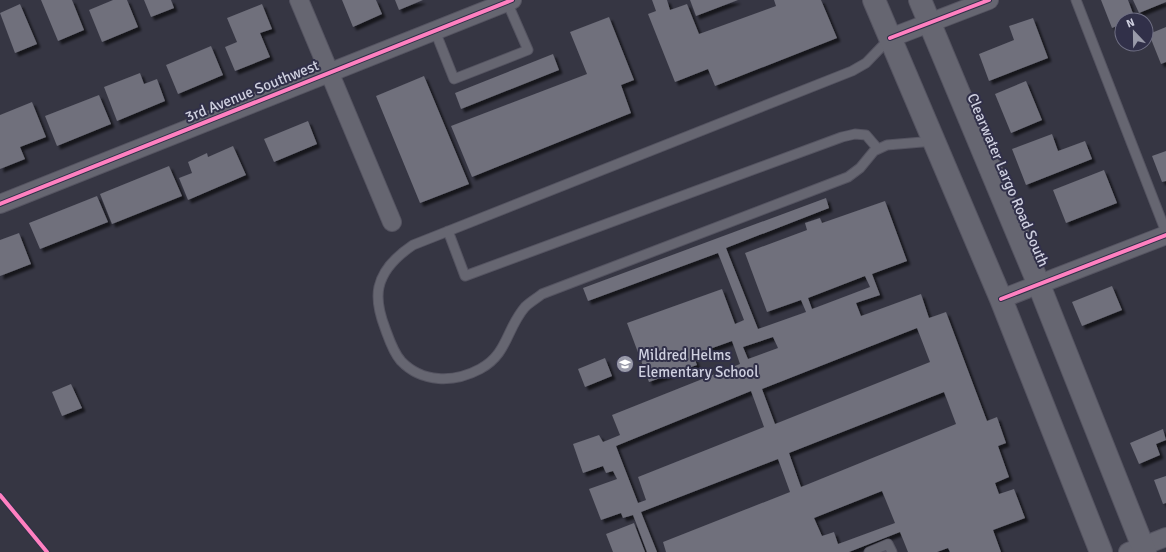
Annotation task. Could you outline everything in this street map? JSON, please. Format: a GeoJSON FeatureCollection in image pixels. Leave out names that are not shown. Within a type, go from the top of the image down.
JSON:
{"type":"FeatureCollection","features":[{"type":"Feature","properties":{"kind":"main road"},"geometry":{"type":"LineString","coordinates":[[874,0],[1001,299],[1101,552]]}},
{"type":"Feature","properties":{"kind":"main road","name":"Clearwater Largo Road South"},"geometry":{"type":"LineString","coordinates":[[920,0],[1039,285],[1139,550]]}},
{"type":"Feature","properties":{"kind":"street"},"geometry":{"type":"LineString","coordinates":[[299,0],[392,222]]}},
{"type":"Feature","properties":{"kind":"street"},"geometry":{"type":"LineString","coordinates":[[890,38],[930,24],[989,0]]}},
{"type":"Feature","properties":{"kind":"street","name":"3rd Avenue Southwest"},"geometry":{"type":"LineString","coordinates":[[0,204],[510,1]]}},
{"type":"Feature","properties":{"kind":"street"},"geometry":{"type":"LineString","coordinates":[[1001,299],[1166,233]]}},
{"type":"Feature","properties":{"kind":"street"},"geometry":{"type":"LineString","coordinates":[[1139,550],[1166,537]]}},
{"type":"Feature","properties":{"kind":"lane"},"geometry":{"type":"LineString","coordinates":[[1076,0],[1166,233]]}},
{"type":"Feature","properties":{"kind":"lane"},"geometry":{"type":"LineString","coordinates":[[435,31],[454,79],[528,50],[510,1]]}},
{"type":"Feature","properties":{"kind":"lane"},"geometry":{"type":"LineString","coordinates":[[890,38],[866,63],[852,71],[413,245],[399,254],[389,267],[379,286],[378,304],[390,342],[401,360],[415,371],[435,380],[455,378],[479,370],[498,356],[516,321],[526,306],[542,294],[848,177],[860,168],[878,149],[887,145],[934,141]]}},
{"type":"Feature","properties":{"kind":"lane"},"geometry":{"type":"LineString","coordinates":[[448,231],[465,276],[842,137],[856,134],[866,135],[878,149]]}},
{"type":"Feature","properties":{"kind":"lane"},"geometry":{"type":"LineString","coordinates":[[869,552],[888,544],[892,552]]}},
{"type":"Feature","properties":{"kind":"building"},"geometry":{"type":"Polygon","coordinates":[[[41,0],[72,0],[84,30],[58,41],[41,0]]]}},
{"type":"Feature","properties":{"kind":"building"},"geometry":{"type":"Polygon","coordinates":[[[113,0],[127,0],[138,27],[102,42],[89,10],[113,0]]]}},
{"type":"Feature","properties":{"kind":"building"},"geometry":{"type":"Polygon","coordinates":[[[144,0],[171,0],[174,8],[151,17],[144,0]]]}},
{"type":"Feature","properties":{"kind":"building"},"geometry":{"type":"Polygon","coordinates":[[[342,0],[376,0],[382,14],[353,27],[342,0]]]}},
{"type":"Feature","properties":{"kind":"building"},"geometry":{"type":"Polygon","coordinates":[[[395,0],[423,0],[399,10],[395,0]]]}},
{"type":"Feature","properties":{"kind":"building"},"geometry":{"type":"Polygon","coordinates":[[[652,0],[667,0],[670,10],[687,4],[699,34],[776,6],[774,0],[821,0],[837,38],[715,86],[708,69],[675,82],[648,14],[656,11],[652,0]]]}},
{"type":"Feature","properties":{"kind":"building"},"geometry":{"type":"Polygon","coordinates":[[[690,0],[738,0],[696,16],[690,0]]]}},
{"type":"Feature","properties":{"kind":"building"},"geometry":{"type":"Polygon","coordinates":[[[1101,0],[1128,0],[1132,12],[1114,12],[1114,27],[1112,28],[1101,0]]]}},
{"type":"Feature","properties":{"kind":"building"},"geometry":{"type":"Polygon","coordinates":[[[1133,0],[1166,0],[1166,2],[1139,12],[1133,0]]]}},
{"type":"Feature","properties":{"kind":"building"},"geometry":{"type":"Polygon","coordinates":[[[20,4],[37,44],[15,53],[0,13],[20,4]]]}},
{"type":"Feature","properties":{"kind":"building"},"geometry":{"type":"Polygon","coordinates":[[[262,4],[272,29],[260,33],[270,57],[235,71],[225,47],[237,42],[227,18],[262,4]]]}},
{"type":"Feature","properties":{"kind":"building"},"geometry":{"type":"Polygon","coordinates":[[[609,17],[634,80],[621,85],[631,113],[472,177],[451,126],[587,74],[570,32],[609,17]]]}},
{"type":"Feature","properties":{"kind":"building"},"geometry":{"type":"Polygon","coordinates":[[[1033,18],[1048,58],[989,81],[979,54],[1014,40],[1009,26],[1033,18]]]}},
{"type":"Feature","properties":{"kind":"building"},"geometry":{"type":"Polygon","coordinates":[[[1166,27],[1166,62],[1161,64],[1154,46],[1154,32],[1166,27]]]}},
{"type":"Feature","properties":{"kind":"building"},"geometry":{"type":"Polygon","coordinates":[[[211,46],[223,75],[178,94],[166,65],[211,46]]]}},
{"type":"Feature","properties":{"kind":"building"},"geometry":{"type":"Polygon","coordinates":[[[553,54],[559,70],[461,109],[455,93],[553,54]]]}},
{"type":"Feature","properties":{"kind":"building"},"geometry":{"type":"Polygon","coordinates":[[[140,73],[144,84],[157,79],[165,101],[117,121],[104,87],[140,73]]]}},
{"type":"Feature","properties":{"kind":"building"},"geometry":{"type":"Polygon","coordinates":[[[424,76],[469,184],[420,203],[376,96],[424,76]]]}},
{"type":"Feature","properties":{"kind":"building"},"geometry":{"type":"Polygon","coordinates":[[[1026,81],[1042,120],[1011,133],[995,94],[1026,81]]]}},
{"type":"Feature","properties":{"kind":"building"},"geometry":{"type":"Polygon","coordinates":[[[99,95],[111,124],[57,146],[45,116],[99,95]]]}},
{"type":"Feature","properties":{"kind":"building"},"geometry":{"type":"Polygon","coordinates":[[[32,102],[46,137],[20,147],[25,159],[0,169],[0,115],[32,102]]]}},
{"type":"Feature","properties":{"kind":"building"},"geometry":{"type":"Polygon","coordinates":[[[308,121],[317,144],[274,162],[264,139],[308,121]]]}},
{"type":"Feature","properties":{"kind":"building"},"geometry":{"type":"Polygon","coordinates":[[[1052,134],[1058,151],[1085,141],[1092,159],[1026,185],[1012,149],[1052,134]]]}},
{"type":"Feature","properties":{"kind":"building"},"geometry":{"type":"Polygon","coordinates":[[[233,146],[246,175],[188,200],[179,178],[192,173],[188,162],[207,153],[208,157],[233,146]]]}},
{"type":"Feature","properties":{"kind":"building"},"geometry":{"type":"Polygon","coordinates":[[[1166,151],[1166,181],[1162,182],[1152,156],[1166,151]]]}},
{"type":"Feature","properties":{"kind":"building"},"geometry":{"type":"Polygon","coordinates":[[[169,166],[182,196],[112,224],[100,194],[169,166]]]}},
{"type":"Feature","properties":{"kind":"building"},"geometry":{"type":"Polygon","coordinates":[[[1104,170],[1117,203],[1066,223],[1053,190],[1104,170]]]}},
{"type":"Feature","properties":{"kind":"building"},"geometry":{"type":"Polygon","coordinates":[[[97,196],[108,222],[40,249],[29,223],[97,196]]]}},
{"type":"Feature","properties":{"kind":"building"},"geometry":{"type":"Polygon","coordinates":[[[826,198],[829,208],[726,248],[758,329],[806,312],[801,300],[767,312],[745,253],[807,230],[805,223],[820,218],[822,223],[885,201],[907,261],[872,274],[880,295],[856,303],[861,316],[921,294],[929,318],[946,312],[987,421],[997,417],[1006,443],[998,446],[1009,477],[995,483],[999,494],[1014,489],[1025,518],[993,530],[1001,552],[950,552],[948,548],[937,552],[908,552],[900,532],[849,552],[666,552],[663,542],[790,492],[778,459],[641,512],[657,552],[647,552],[633,515],[623,518],[621,513],[601,520],[589,489],[617,479],[613,471],[606,473],[603,466],[583,473],[573,444],[599,435],[603,442],[620,435],[612,415],[740,364],[732,341],[693,355],[697,365],[649,382],[627,323],[722,289],[735,324],[744,320],[718,253],[588,301],[583,288],[826,198]],[[865,276],[808,298],[812,309],[870,287],[865,276]],[[917,328],[762,389],[775,424],[930,362],[917,328]],[[773,337],[743,347],[748,359],[778,348],[773,337]],[[751,391],[616,446],[638,503],[646,500],[638,477],[764,427],[751,391]],[[944,392],[789,453],[801,487],[956,424],[944,392]],[[882,491],[814,518],[822,536],[834,532],[838,544],[895,523],[882,491]]]}},
{"type":"Feature","properties":{"kind":"building"},"geometry":{"type":"Polygon","coordinates":[[[19,233],[31,264],[0,276],[0,240],[19,233]]]}},
{"type":"Feature","properties":{"kind":"building"},"geometry":{"type":"Polygon","coordinates":[[[1112,286],[1122,310],[1082,326],[1072,302],[1112,286]]]}},
{"type":"Feature","properties":{"kind":"building"},"geometry":{"type":"Polygon","coordinates":[[[605,358],[612,376],[585,387],[578,369],[605,358]]]}},
{"type":"Feature","properties":{"kind":"building"},"geometry":{"type":"Polygon","coordinates":[[[71,384],[82,408],[62,416],[52,392],[71,384]]]}},
{"type":"Feature","properties":{"kind":"building"},"geometry":{"type":"Polygon","coordinates":[[[1163,429],[1166,440],[1156,444],[1160,455],[1139,464],[1130,443],[1163,429]]]}},
{"type":"Feature","properties":{"kind":"building"},"geometry":{"type":"Polygon","coordinates":[[[1166,476],[1166,503],[1163,504],[1154,480],[1166,476]]]}},
{"type":"Feature","properties":{"kind":"building"},"geometry":{"type":"Polygon","coordinates":[[[634,523],[645,552],[613,552],[606,534],[634,523]]]}},
{"type":"Feature","properties":{"kind":"cycle path"},"geometry":{"type":"LineString","coordinates":[[0,204],[512,0]]}},
{"type":"Feature","properties":{"kind":"cycle path"},"geometry":{"type":"LineString","coordinates":[[890,38],[989,0]]}},
{"type":"Feature","properties":{"kind":"cycle path"},"geometry":{"type":"LineString","coordinates":[[1001,299],[1166,235]]}},
{"type":"Feature","properties":{"kind":"cycle path"},"geometry":{"type":"LineString","coordinates":[[0,495],[47,552]]}},
{"type":"Feature","properties":{"kind":"place","name":"Mildred Helms Elementary School"},"geometry":{"type":"Point","coordinates":[625,364]}}]}
